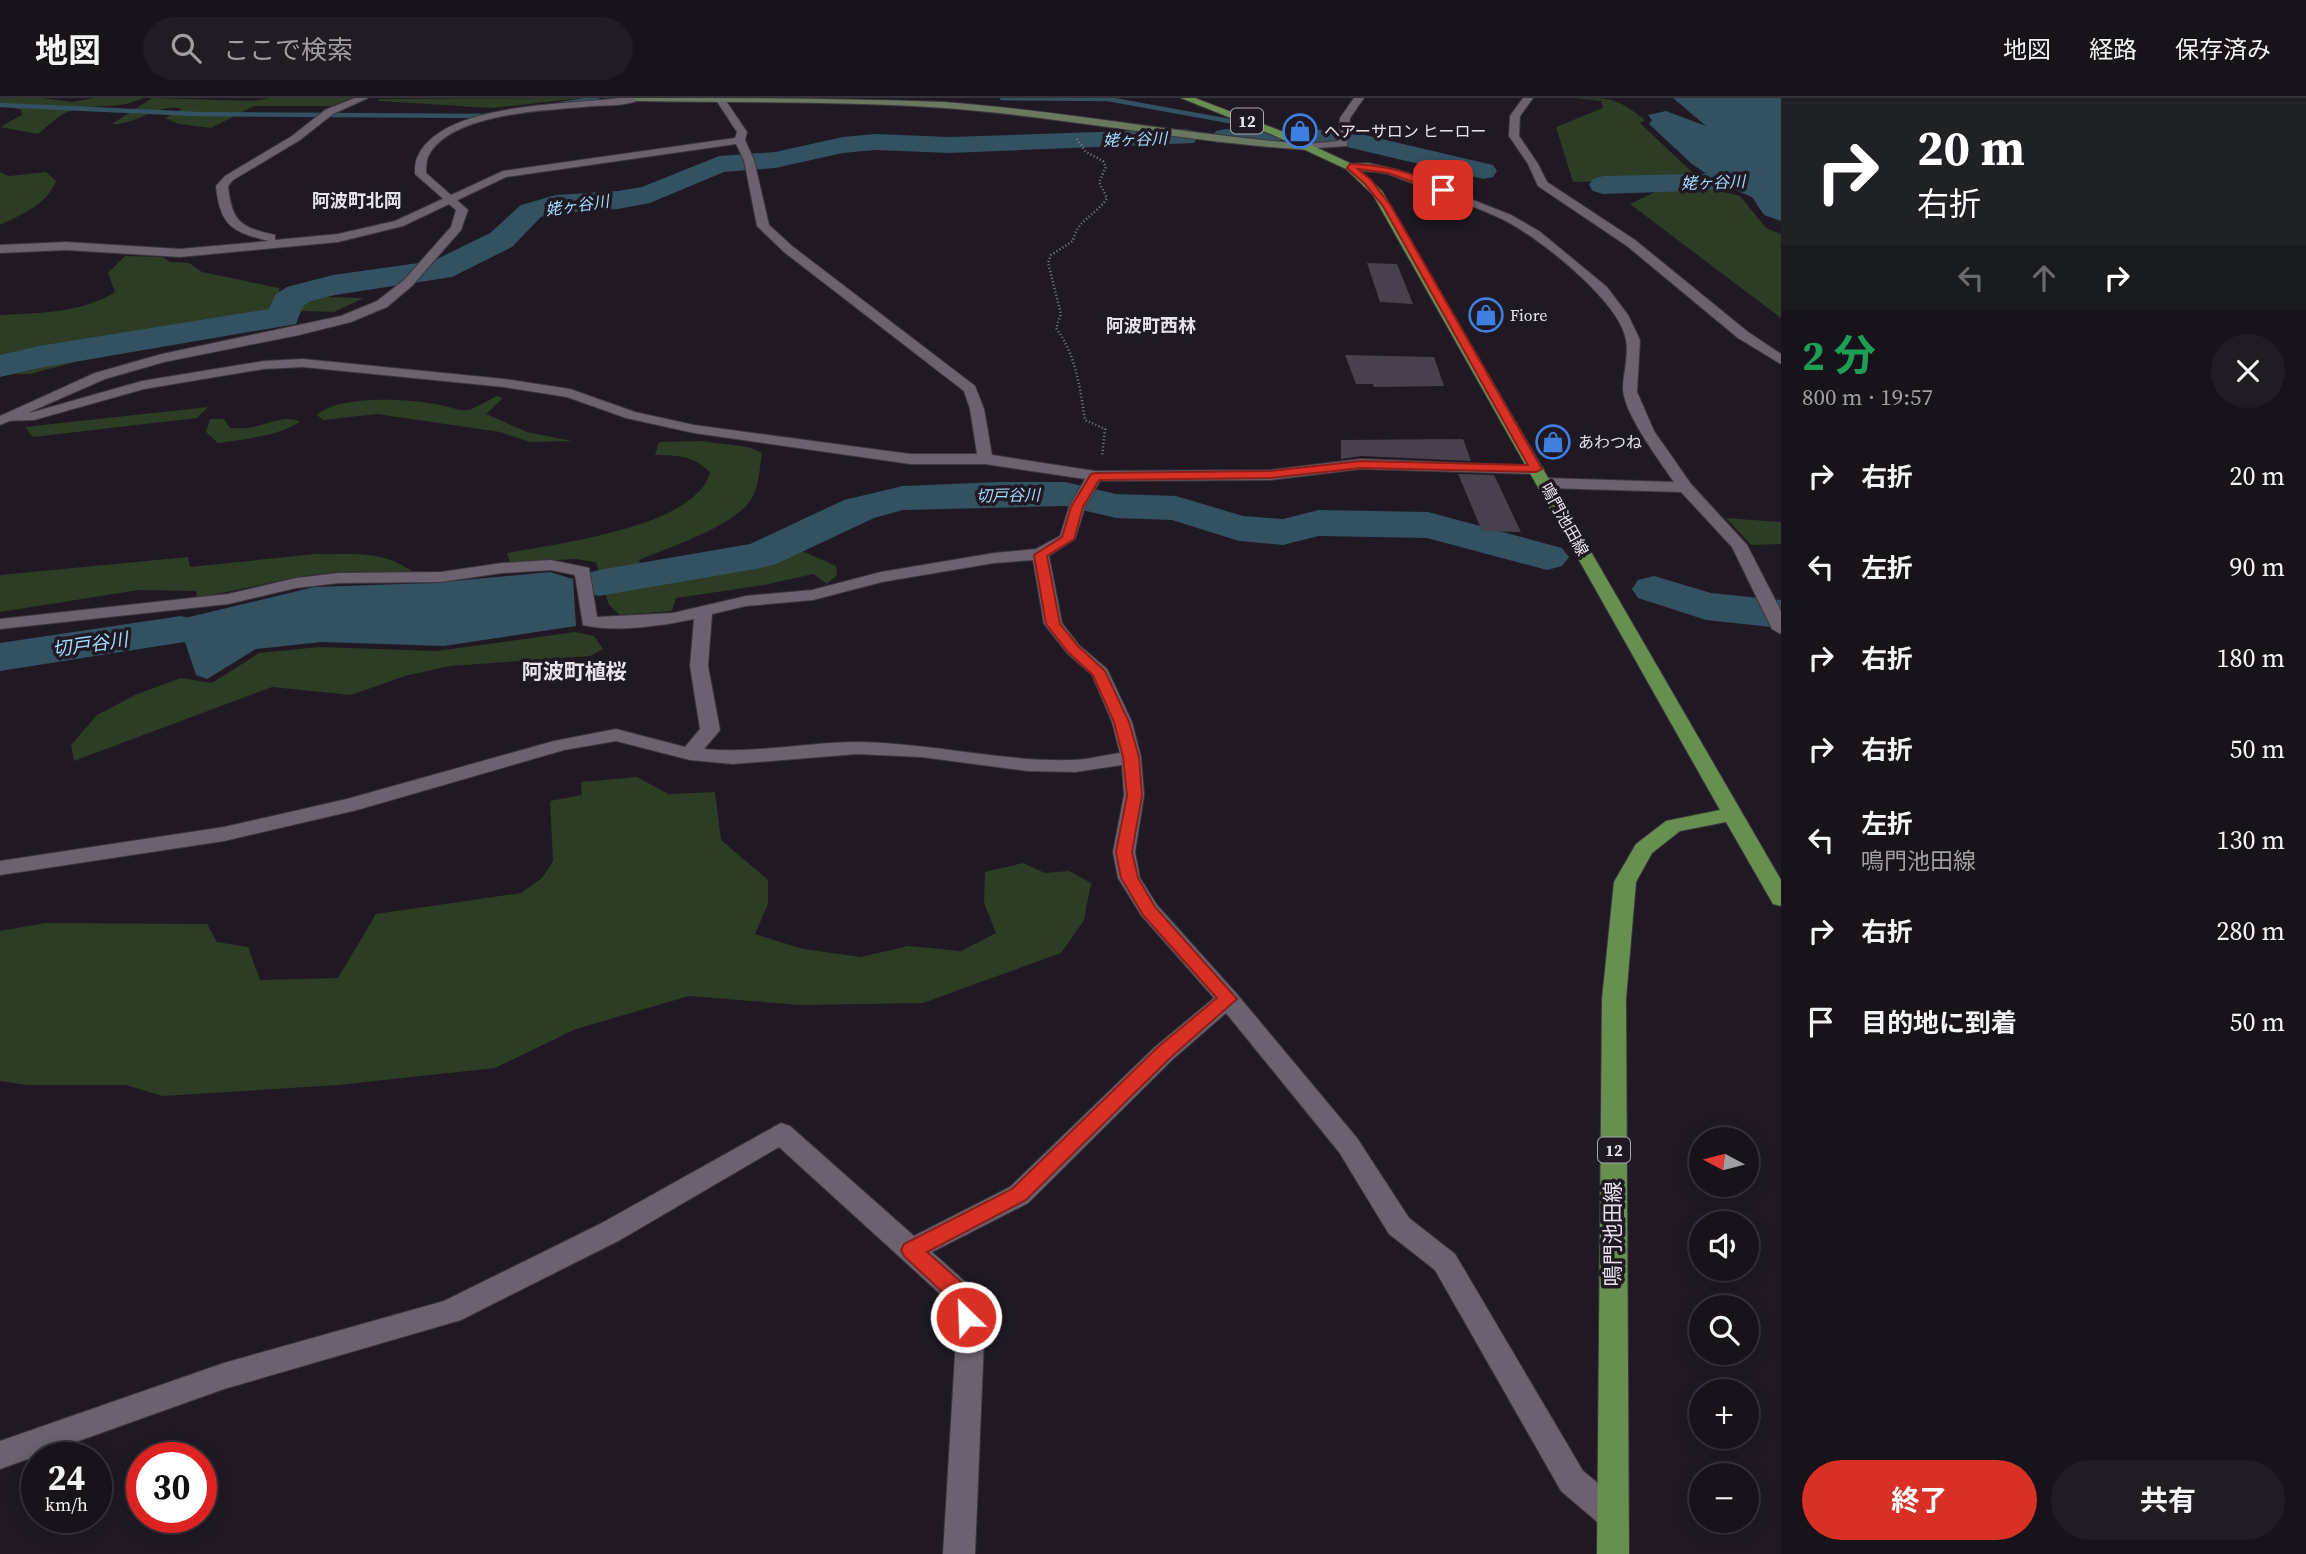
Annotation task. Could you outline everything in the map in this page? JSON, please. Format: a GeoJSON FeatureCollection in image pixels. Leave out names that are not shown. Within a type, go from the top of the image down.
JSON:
{"type":"FeatureCollection","features":[{"type":"Feature","properties":{"kind":"main road"},"geometry":{"type":"LineString","coordinates":[[638,98],[942,105],[1072,117],[1250,143],[1307,147]]}},
{"type":"Feature","properties":{"kind":"main road","name":"鳴門池田線"},"geometry":{"type":"LineString","coordinates":[[1186,98],[1254,123],[1350,167],[1368,182],[1387,206],[1781,899]]}},
{"type":"Feature","properties":{"kind":"main road","name":"鳴門池田線"},"geometry":{"type":"LineString","coordinates":[[1613,1554],[1614,999],[1625,882],[1644,849],[1673,826],[1733,814]]}},
{"type":"Feature","properties":{"kind":"street"},"geometry":{"type":"LineString","coordinates":[[281,243],[235,227],[223,209],[222,186],[229,178],[305,133],[316,120],[363,98]]}},
{"type":"Feature","properties":{"kind":"street"},"geometry":{"type":"LineString","coordinates":[[4,420],[100,376],[137,365],[346,318],[382,304],[408,283],[457,228],[462,210],[451,197],[432,186],[420,174],[423,156],[451,130],[478,119],[523,111],[638,98]]}},
{"type":"Feature","properties":{"kind":"street"},"geometry":{"type":"LineString","coordinates":[[1307,147],[1343,144],[1345,118],[1359,98]]}},
{"type":"Feature","properties":{"kind":"street"},"geometry":{"type":"LineString","coordinates":[[1528,98],[1515,116],[1514,136],[1533,164],[1542,184],[1622,236],[1743,335],[1781,360]]}},
{"type":"Feature","properties":{"kind":"street"},"geometry":{"type":"LineString","coordinates":[[721,100],[742,132],[740,140],[749,162],[763,226],[788,249],[970,389],[977,409],[985,459]]}},
{"type":"Feature","properties":{"kind":"street"},"geometry":{"type":"LineString","coordinates":[[0,249],[54,246],[180,253],[338,238],[386,228],[409,220],[451,197],[503,174],[580,160],[740,140]]}},
{"type":"Feature","properties":{"kind":"street"},"geometry":{"type":"LineString","coordinates":[[1350,167],[1368,166],[1391,171],[1507,217],[1535,233],[1603,290],[1621,315],[1633,340],[1630,392],[1647,431],[1685,487],[1739,545],[1781,629]]}},
{"type":"Feature","properties":{"kind":"street"},"geometry":{"type":"LineString","coordinates":[[4,420],[34,416],[142,385],[264,365],[303,363],[504,383],[570,393],[631,415],[694,429],[910,459],[985,459],[1096,477],[1270,475],[1361,464],[1536,469]]}},
{"type":"Feature","properties":{"kind":"street"},"geometry":{"type":"LineString","coordinates":[[0,624],[228,599],[296,583],[339,578],[442,577],[502,568],[551,565],[583,572],[589,621],[601,623],[673,618],[746,601],[813,595],[906,573],[994,558],[1040,555],[1067,539],[1083,498],[1096,477]]}},
{"type":"Feature","properties":{"kind":"street"},"geometry":{"type":"LineString","coordinates":[[1545,483],[1685,487]]}},
{"type":"Feature","properties":{"kind":"street"},"geometry":{"type":"LineString","coordinates":[[1040,555],[1053,624],[1073,649],[1100,674],[1122,722],[1131,757],[1134,796],[1124,852],[1129,878],[1149,911],[1228,999],[1348,1145],[1399,1226],[1445,1262],[1572,1481],[1613,1515]]}},
{"type":"Feature","properties":{"kind":"street"},"geometry":{"type":"LineString","coordinates":[[690,754],[710,730],[699,666],[703,611]]}},
{"type":"Feature","properties":{"kind":"street"},"geometry":{"type":"LineString","coordinates":[[0,868],[224,834],[350,805],[561,745],[616,735],[690,754],[733,758],[857,748],[921,751],[1028,765],[1075,766],[1131,757]]}},
{"type":"Feature","properties":{"kind":"street"},"geometry":{"type":"LineString","coordinates":[[911,1250],[1019,1195],[1164,1053],[1228,999]]}},
{"type":"Feature","properties":{"kind":"street"},"geometry":{"type":"LineString","coordinates":[[0,1455],[224,1376],[451,1311],[610,1233],[782,1133],[961,1295],[970,1339],[959,1554]]}},
{"type":"Feature","properties":{"kind":"path"},"geometry":{"type":"LineString","coordinates":[[1079,142],[1086,152],[1103,160],[1106,167],[1099,182],[1107,198],[1101,211],[1074,227],[1073,241],[1051,255],[1048,263],[1061,314],[1056,328],[1067,344],[1079,383],[1084,420],[1105,429],[1101,466],[1096,477]]}},
{"type":"Feature","properties":{"kind":"green space"},"geometry":{"type":"Polygon","coordinates":[[[0,98],[42,98],[72,102],[94,98],[143,98],[125,104],[89,107],[67,113],[38,134],[0,127],[22,115],[21,110],[0,104],[0,98]]]}},
{"type":"Feature","properties":{"kind":"green space"},"geometry":{"type":"Polygon","coordinates":[[[152,98],[252,101],[269,98],[352,98],[332,106],[254,106],[211,128],[179,124],[165,118],[182,109],[173,108],[112,124],[152,98]]]}},
{"type":"Feature","properties":{"kind":"green space"},"geometry":{"type":"Polygon","coordinates":[[[581,98],[492,108],[378,99],[581,98]]]}},
{"type":"Feature","properties":{"kind":"green space"},"geometry":{"type":"Polygon","coordinates":[[[1576,98],[1606,99],[1627,107],[1645,120],[1640,123],[1709,188],[1740,196],[1766,228],[1781,234],[1781,318],[1630,204],[1655,192],[1633,181],[1573,182],[1556,127],[1603,108],[1601,101],[1576,98]]]}},
{"type":"Feature","properties":{"kind":"green space"},"geometry":{"type":"Polygon","coordinates":[[[0,172],[9,176],[46,172],[56,181],[40,203],[0,225],[0,172]]]}},
{"type":"Feature","properties":{"kind":"green space"},"geometry":{"type":"Polygon","coordinates":[[[125,256],[163,257],[170,262],[189,263],[202,272],[279,288],[280,296],[364,298],[334,312],[304,311],[213,321],[205,328],[30,374],[0,374],[0,315],[59,311],[102,299],[115,292],[108,273],[125,256]]]}},
{"type":"Feature","properties":{"kind":"green space"},"geometry":{"type":"Polygon","coordinates":[[[497,396],[503,398],[486,414],[527,432],[572,441],[530,442],[500,432],[377,414],[323,420],[317,415],[342,404],[376,400],[412,401],[467,410],[497,396]]]}},
{"type":"Feature","properties":{"kind":"green space"},"geometry":{"type":"Polygon","coordinates":[[[208,407],[197,418],[33,437],[25,427],[208,407]]]}},
{"type":"Feature","properties":{"kind":"green space"},"geometry":{"type":"Polygon","coordinates":[[[210,419],[224,419],[230,428],[251,428],[283,419],[300,422],[271,434],[218,443],[206,432],[210,419]]]}},
{"type":"Feature","properties":{"kind":"green space"},"geometry":{"type":"Polygon","coordinates":[[[700,441],[748,447],[762,453],[755,492],[745,507],[718,526],[639,560],[645,581],[759,561],[795,548],[836,566],[837,575],[827,584],[813,574],[764,585],[676,598],[672,611],[620,615],[609,605],[596,562],[575,559],[510,563],[507,553],[622,530],[680,507],[700,491],[710,472],[685,458],[655,455],[659,442],[700,441]]]}},
{"type":"Feature","properties":{"kind":"green space"},"geometry":{"type":"Polygon","coordinates":[[[1726,518],[1781,522],[1781,544],[1751,545],[1726,518]]]}},
{"type":"Feature","properties":{"kind":"green space"},"geometry":{"type":"Polygon","coordinates":[[[315,554],[380,557],[392,560],[416,574],[339,572],[197,597],[196,591],[139,590],[0,612],[0,575],[188,557],[190,567],[315,554]]]}},
{"type":"Feature","properties":{"kind":"green space"},"geometry":{"type":"Polygon","coordinates":[[[575,632],[594,636],[603,649],[590,656],[450,666],[405,676],[351,695],[272,687],[74,761],[71,745],[97,715],[135,695],[181,678],[212,683],[259,653],[319,647],[437,651],[575,632]]]}},
{"type":"Feature","properties":{"kind":"green space"},"geometry":{"type":"Polygon","coordinates":[[[637,777],[669,794],[715,792],[721,840],[768,880],[768,904],[755,934],[803,949],[861,957],[908,946],[961,951],[996,933],[984,903],[985,872],[1023,863],[1045,873],[1069,871],[1091,883],[1084,920],[1061,953],[923,1003],[800,1005],[689,996],[576,1029],[495,1068],[338,1085],[163,1096],[126,1085],[27,1085],[0,1081],[0,931],[45,923],[207,924],[217,942],[248,947],[260,980],[338,978],[376,914],[521,893],[542,878],[553,861],[550,801],[582,795],[581,782],[637,777]]]}},
{"type":"Feature","properties":{"kind":"water"},"geometry":{"type":"Polygon","coordinates":[[[1673,98],[1781,98],[1781,221],[1764,215],[1752,197],[1721,184],[1692,164],[1649,124],[1652,120],[1648,115],[1666,111],[1706,126],[1673,98]]]}},
{"type":"Feature","properties":{"kind":"water"},"geometry":{"type":"Polygon","coordinates":[[[550,572],[573,579],[576,626],[444,646],[322,642],[256,649],[207,679],[196,675],[181,630],[185,618],[314,587],[432,583],[550,572]]]}},
{"type":"Feature","properties":{"kind":"building"},"geometry":{"type":"Polygon","coordinates":[[[1367,263],[1397,264],[1413,304],[1380,302],[1367,263]]]}},
{"type":"Feature","properties":{"kind":"building"},"geometry":{"type":"Polygon","coordinates":[[[1345,355],[1434,357],[1444,386],[1374,387],[1373,384],[1356,384],[1345,355]]]}},
{"type":"Feature","properties":{"kind":"building"},"geometry":{"type":"Polygon","coordinates":[[[1463,439],[1471,461],[1361,456],[1341,459],[1341,440],[1463,439]]]}},
{"type":"Feature","properties":{"kind":"building"},"geometry":{"type":"Polygon","coordinates":[[[1458,474],[1494,475],[1521,532],[1482,531],[1458,474]]]}},
{"type":"Feature","properties":{"kind":"waterway"},"geometry":{"type":"LineString","coordinates":[[561,104],[597,98]]}},
{"type":"Feature","properties":{"kind":"waterway"},"geometry":{"type":"LineString","coordinates":[[1002,98],[1108,99],[1229,121]]}},
{"type":"Feature","properties":{"kind":"waterway"},"geometry":{"type":"LineString","coordinates":[[0,105],[197,114],[488,116]]}},
{"type":"Feature","properties":{"kind":"waterway","name":"姥ヶ谷川"},"geometry":{"type":"LineString","coordinates":[[1261,135],[1265,136]]}},
{"type":"Feature","properties":{"kind":"waterway","name":"姥ヶ谷川"},"geometry":{"type":"LineString","coordinates":[[0,366],[39,357],[284,317],[287,302],[299,294],[333,285],[441,270],[501,240],[531,211],[556,204],[618,200],[650,194],[719,164],[775,160],[843,145],[875,142],[950,145],[1185,137]]}},
{"type":"Feature","properties":{"kind":"waterway","name":"姥ヶ谷川"},"geometry":{"type":"LineString","coordinates":[[1225,137],[1270,137]]}},
{"type":"Feature","properties":{"kind":"waterway","name":"姥ヶ谷川"},"geometry":{"type":"LineString","coordinates":[[1311,137],[1331,138]]}},
{"type":"Feature","properties":{"kind":"waterway","name":"姥ヶ谷川"},"geometry":{"type":"LineString","coordinates":[[1356,141],[1483,171]]}},
{"type":"Feature","properties":{"kind":"waterway","name":"姥ヶ谷川"},"geometry":{"type":"LineString","coordinates":[[1603,185],[1781,180]]}},
{"type":"Feature","properties":{"kind":"waterway","name":"切戸谷川"},"geometry":{"type":"LineString","coordinates":[[599,583],[761,555],[859,509],[903,498],[999,494],[1065,494],[1116,506],[1176,508],[1239,528],[1283,532],[1319,523],[1428,525],[1547,557]]}},
{"type":"Feature","properties":{"kind":"waterway","name":"切戸谷川"},"geometry":{"type":"LineString","coordinates":[[1654,589],[1706,606],[1781,614]]}},
{"type":"Feature","properties":{"kind":"waterway","name":"切戸谷川"},"geometry":{"type":"LineString","coordinates":[[0,657],[181,630]]}},
{"type":"Feature","properties":{"kind":"place","name":"ヘアーサロン ヒーロー"},"geometry":{"type":"Point","coordinates":[1300,131]}},
{"type":"Feature","properties":{"kind":"place","name":"Fiore"},"geometry":{"type":"Point","coordinates":[1486,315]}},
{"type":"Feature","properties":{"kind":"place","name":"あわつね"},"geometry":{"type":"Point","coordinates":[1553,442]}},
{"type":"Feature","properties":{"kind":"district","name":"阿波町北岡"},"geometry":{"type":"Point","coordinates":[357,201]}},
{"type":"Feature","properties":{"kind":"district","name":"阿波町西林"},"geometry":{"type":"Point","coordinates":[1151,326]}},
{"type":"Feature","properties":{"kind":"district","name":"阿波町植桜"},"geometry":{"type":"Point","coordinates":[574,672]}},
{"type":"Feature","properties":{"kind":"route"},"geometry":{"type":"LineString","coordinates":[[966,1317],[961,1295],[911,1250],[1019,1195],[1164,1053],[1228,999],[1149,911],[1129,878],[1124,852],[1134,796],[1131,757],[1122,722],[1100,674],[1073,649],[1053,624],[1040,555],[1067,539],[1077,507],[1096,477],[1270,475],[1361,464],[1536,469],[1387,206],[1368,182],[1350,167],[1368,166],[1391,171],[1443,190]]}}]}
